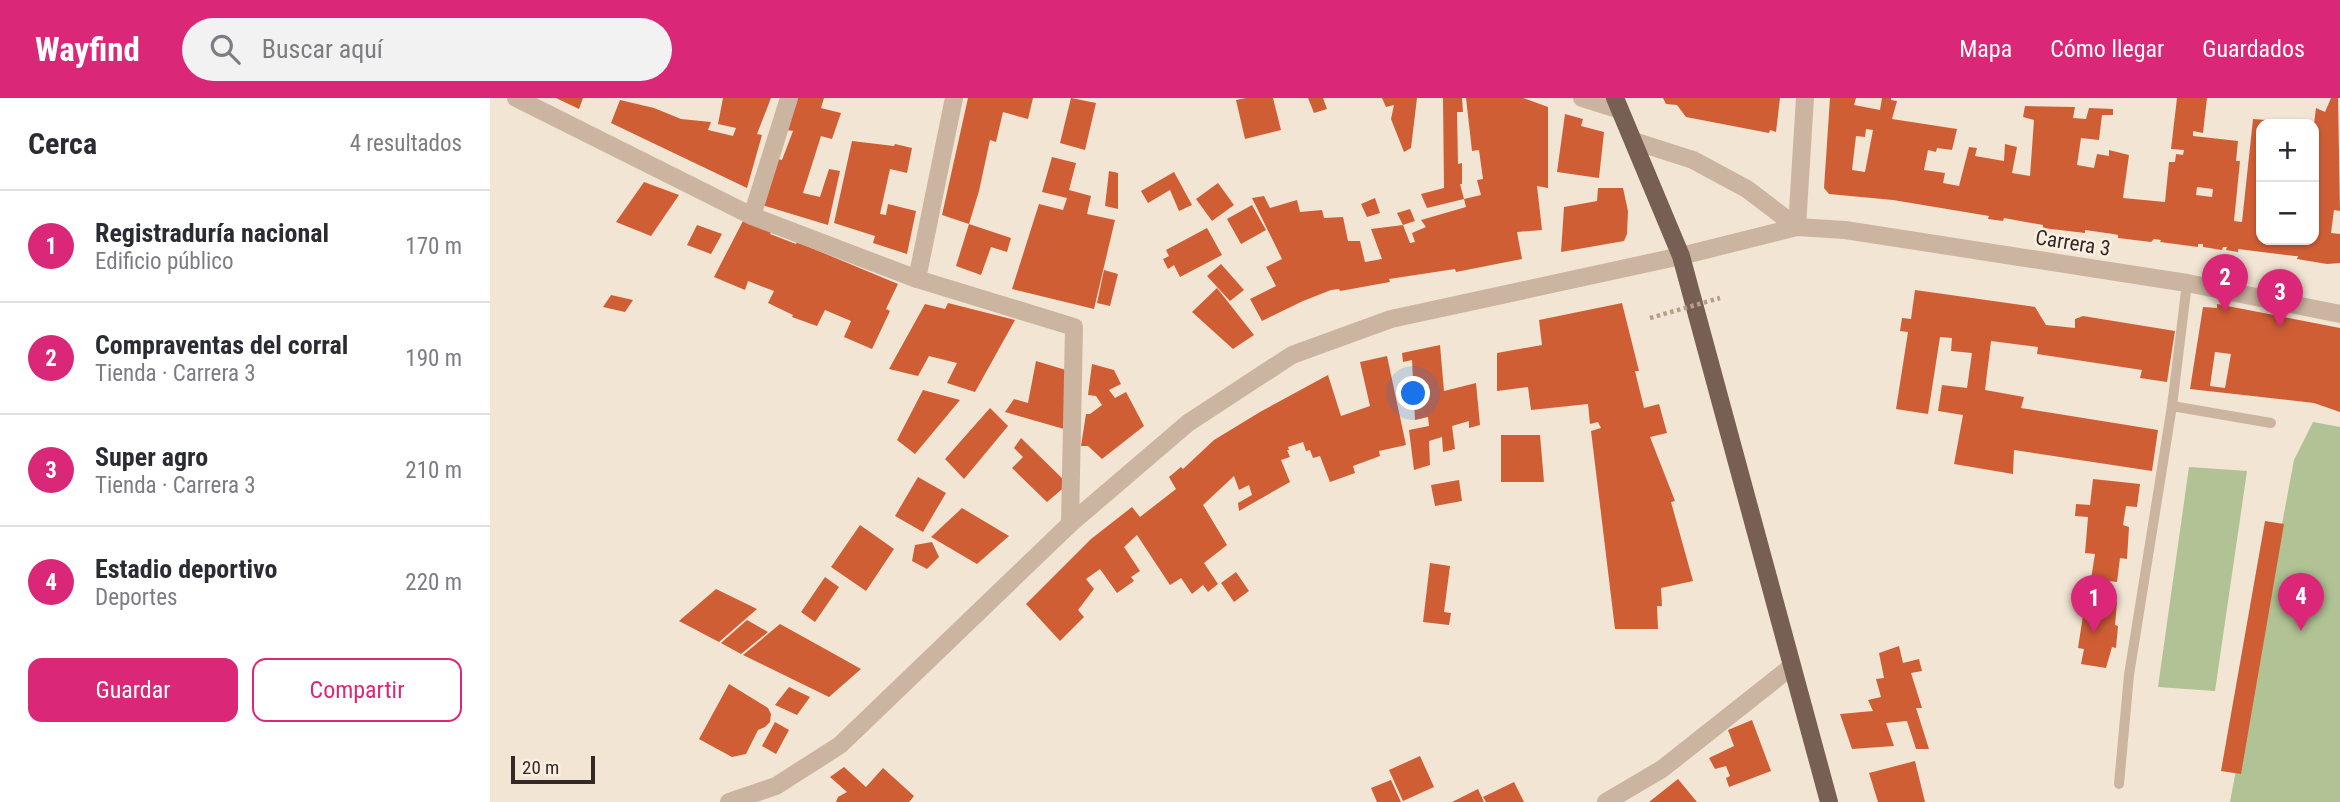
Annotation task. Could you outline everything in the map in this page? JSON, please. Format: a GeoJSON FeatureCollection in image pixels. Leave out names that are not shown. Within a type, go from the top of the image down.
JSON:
{"type":"FeatureCollection","features":[{"type":"Feature","properties":{"kind":"main road"},"geometry":{"type":"LineString","coordinates":[[1618,104],[1681,256],[1829,802]]}},
{"type":"Feature","properties":{"kind":"street"},"geometry":{"type":"LineString","coordinates":[[516,98],[752,216],[917,279],[1074,327],[1070,524]]}},
{"type":"Feature","properties":{"kind":"street"},"geometry":{"type":"LineString","coordinates":[[752,216],[789,98]]}},
{"type":"Feature","properties":{"kind":"street"},"geometry":{"type":"LineString","coordinates":[[917,279],[954,98]]}},
{"type":"Feature","properties":{"kind":"street"},"geometry":{"type":"LineString","coordinates":[[1582,98],[1618,104]]}},
{"type":"Feature","properties":{"kind":"street"},"geometry":{"type":"LineString","coordinates":[[1797,227],[1805,98]]}},
{"type":"Feature","properties":{"kind":"street"},"geometry":{"type":"LineString","coordinates":[[1634,141],[1693,160],[1737,183],[1797,227]]}},
{"type":"Feature","properties":{"kind":"street","name":"Carrera 3"},"geometry":{"type":"LineString","coordinates":[[730,802],[776,786],[839,745],[1070,524],[1188,424],[1292,355],[1391,319],[1681,256],[1797,227],[1845,230],[2188,283],[2340,314]]}},
{"type":"Feature","properties":{"kind":"street"},"geometry":{"type":"LineString","coordinates":[[1606,802],[1662,769],[1791,667]]}},
{"type":"Feature","properties":{"kind":"lane"},"geometry":{"type":"LineString","coordinates":[[2119,784],[2129,674],[2172,406],[2188,283]]}},
{"type":"Feature","properties":{"kind":"lane"},"geometry":{"type":"LineString","coordinates":[[2172,406],[2271,423]]}},
{"type":"Feature","properties":{"kind":"path"},"geometry":{"type":"LineString","coordinates":[[1650,318],[1720,298]]}},
{"type":"Feature","properties":{"kind":"green space"},"geometry":{"type":"Polygon","coordinates":[[[2313,422],[2340,427],[2340,802],[2230,802],[2294,460],[2313,422]]]}},
{"type":"Feature","properties":{"kind":"green space"},"geometry":{"type":"Polygon","coordinates":[[[2189,467],[2247,471],[2215,691],[2158,687],[2189,467]]]}},
{"type":"Feature","properties":{"kind":"building"},"geometry":{"type":"Polygon","coordinates":[[[556,98],[583,98],[579,109],[556,98]]]}},
{"type":"Feature","properties":{"kind":"building"},"geometry":{"type":"Polygon","coordinates":[[[723,98],[771,98],[757,134],[762,135],[747,188],[611,123],[620,100],[654,108],[681,119],[711,122],[708,130],[733,136],[736,128],[718,124],[723,98]]]}},
{"type":"Feature","properties":{"kind":"building"},"geometry":{"type":"Polygon","coordinates":[[[797,98],[824,98],[821,108],[841,113],[832,139],[821,136],[803,193],[820,197],[829,169],[840,171],[828,225],[759,204],[778,159],[782,160],[793,131],[787,130],[797,98]]]}},
{"type":"Feature","properties":{"kind":"building"},"geometry":{"type":"Polygon","coordinates":[[[968,98],[1033,98],[1028,119],[1003,112],[996,142],[990,140],[969,224],[942,215],[968,98]]]}},
{"type":"Feature","properties":{"kind":"building"},"geometry":{"type":"Polygon","coordinates":[[[1071,98],[1096,103],[1085,150],[1060,143],[1071,98]]]}},
{"type":"Feature","properties":{"kind":"building"},"geometry":{"type":"Polygon","coordinates":[[[1273,98],[1281,130],[1245,139],[1236,100],[1273,98]]]}},
{"type":"Feature","properties":{"kind":"building"},"geometry":{"type":"Polygon","coordinates":[[[1308,98],[1323,98],[1327,109],[1314,113],[1308,98]]]}},
{"type":"Feature","properties":{"kind":"building"},"geometry":{"type":"Polygon","coordinates":[[[1382,98],[1417,98],[1411,148],[1404,152],[1391,119],[1394,105],[1386,107],[1382,98]]]}},
{"type":"Feature","properties":{"kind":"building"},"geometry":{"type":"Polygon","coordinates":[[[1443,98],[1462,98],[1463,112],[1457,112],[1458,164],[1462,163],[1460,184],[1464,199],[1427,208],[1421,194],[1444,188],[1443,98]]]}},
{"type":"Feature","properties":{"kind":"building"},"geometry":{"type":"Polygon","coordinates":[[[1466,98],[1523,98],[1548,107],[1548,188],[1537,186],[1542,230],[1517,232],[1522,259],[1456,272],[1455,269],[1389,279],[1390,282],[1340,291],[1331,290],[1262,321],[1250,299],[1276,286],[1266,267],[1282,259],[1252,198],[1264,196],[1270,208],[1297,200],[1300,212],[1322,210],[1324,218],[1343,217],[1348,241],[1360,241],[1365,262],[1382,259],[1371,229],[1403,225],[1410,243],[1415,242],[1412,233],[1426,227],[1421,220],[1466,207],[1464,199],[1481,195],[1477,180],[1483,179],[1479,150],[1472,151],[1466,98]]]}},
{"type":"Feature","properties":{"kind":"building"},"geometry":{"type":"Polygon","coordinates":[[[1663,98],[1780,98],[1776,132],[1770,130],[1769,133],[1686,117],[1677,105],[1666,104],[1663,98]]]}},
{"type":"Feature","properties":{"kind":"building"},"geometry":{"type":"Polygon","coordinates":[[[1830,98],[1856,98],[1854,105],[1880,110],[1882,98],[1891,98],[1897,101],[1892,119],[1957,129],[1952,150],[1928,150],[1924,170],[1945,173],[1943,183],[1959,186],[1969,147],[1977,148],[1975,156],[2004,161],[2005,144],[2017,147],[2012,173],[2030,176],[2034,120],[2023,117],[2025,106],[2075,107],[2073,118],[2086,119],[2089,108],[2113,109],[2113,115],[2102,115],[2099,140],[2081,138],[2077,165],[2094,168],[2097,154],[2109,156],[2109,150],[2129,155],[2123,198],[2165,202],[2169,162],[2175,162],[2176,154],[2183,155],[2184,150],[2171,149],[2177,98],[2207,98],[2203,133],[2193,131],[2193,136],[2238,141],[2236,161],[2240,161],[2234,221],[2242,222],[2253,119],[2256,119],[2256,245],[2319,245],[2319,119],[2315,119],[2316,108],[2325,112],[2331,98],[2338,98],[2340,211],[2334,210],[2331,233],[2340,234],[2340,263],[2327,264],[2297,259],[2298,256],[2238,249],[2238,252],[2226,250],[2227,247],[2222,250],[2203,247],[2203,244],[2198,244],[2198,247],[2154,239],[2151,242],[2118,238],[2118,235],[2085,230],[2085,233],[2043,228],[2043,225],[2004,218],[2003,221],[1988,219],[1989,216],[1893,200],[1829,194],[1824,188],[1830,98]],[[1866,129],[1865,137],[1856,136],[1852,170],[1865,172],[1873,130],[1866,129]],[[2197,187],[2196,195],[2212,197],[2213,189],[2197,187]]]}},
{"type":"Feature","properties":{"kind":"building"},"geometry":{"type":"Polygon","coordinates":[[[1565,114],[1583,119],[1581,126],[1604,132],[1599,178],[1557,172],[1565,114]]]}},
{"type":"Feature","properties":{"kind":"building"},"geometry":{"type":"Polygon","coordinates":[[[852,141],[912,148],[907,173],[890,169],[880,214],[886,215],[888,204],[916,211],[907,254],[873,243],[875,236],[834,223],[852,141]]]}},
{"type":"Feature","properties":{"kind":"building"},"geometry":{"type":"Polygon","coordinates":[[[1052,157],[1076,163],[1069,190],[1091,196],[1087,214],[1115,220],[1094,309],[1012,289],[1039,204],[1063,210],[1067,198],[1042,192],[1052,157]]]}},
{"type":"Feature","properties":{"kind":"building"},"geometry":{"type":"Polygon","coordinates":[[[1109,171],[1118,173],[1118,209],[1105,206],[1109,171]]]}},
{"type":"Feature","properties":{"kind":"building"},"geometry":{"type":"Polygon","coordinates":[[[1174,172],[1192,205],[1179,211],[1170,190],[1148,203],[1141,191],[1174,172]]]}},
{"type":"Feature","properties":{"kind":"building"},"geometry":{"type":"Polygon","coordinates":[[[644,182],[679,195],[651,236],[616,222],[644,182]]]}},
{"type":"Feature","properties":{"kind":"building"},"geometry":{"type":"Polygon","coordinates":[[[1218,183],[1234,205],[1212,221],[1196,199],[1218,183]]]}},
{"type":"Feature","properties":{"kind":"building"},"geometry":{"type":"Polygon","coordinates":[[[1598,188],[1623,188],[1628,211],[1624,241],[1561,252],[1564,207],[1597,201],[1598,188]]]}},
{"type":"Feature","properties":{"kind":"building"},"geometry":{"type":"Polygon","coordinates":[[[1375,198],[1380,213],[1367,217],[1361,204],[1375,198]]]}},
{"type":"Feature","properties":{"kind":"building"},"geometry":{"type":"Polygon","coordinates":[[[1252,205],[1266,230],[1241,244],[1227,219],[1252,205]]]}},
{"type":"Feature","properties":{"kind":"building"},"geometry":{"type":"Polygon","coordinates":[[[1410,209],[1415,221],[1403,225],[1397,213],[1410,209]]]}},
{"type":"Feature","properties":{"kind":"building"},"geometry":{"type":"Polygon","coordinates":[[[743,221],[898,284],[886,309],[890,311],[872,349],[844,337],[851,321],[825,310],[817,326],[792,317],[793,315],[768,303],[774,291],[748,281],[745,290],[714,277],[743,221]]]}},
{"type":"Feature","properties":{"kind":"building"},"geometry":{"type":"Polygon","coordinates":[[[969,224],[1011,238],[1007,252],[991,247],[981,275],[956,266],[969,224]]]}},
{"type":"Feature","properties":{"kind":"building"},"geometry":{"type":"Polygon","coordinates":[[[697,225],[722,234],[711,254],[687,245],[697,225]]]}},
{"type":"Feature","properties":{"kind":"building"},"geometry":{"type":"Polygon","coordinates":[[[1207,228],[1222,255],[1180,277],[1174,265],[1168,269],[1163,259],[1169,256],[1166,250],[1207,228]]]}},
{"type":"Feature","properties":{"kind":"building"},"geometry":{"type":"Polygon","coordinates":[[[1221,264],[1244,290],[1230,301],[1207,276],[1221,264]]]}},
{"type":"Feature","properties":{"kind":"building"},"geometry":{"type":"Polygon","coordinates":[[[1104,270],[1118,274],[1110,306],[1097,303],[1104,270]]]}},
{"type":"Feature","properties":{"kind":"building"},"geometry":{"type":"Polygon","coordinates":[[[1217,288],[1254,335],[1233,349],[1192,312],[1217,288]]]}},
{"type":"Feature","properties":{"kind":"building"},"geometry":{"type":"Polygon","coordinates":[[[1915,290],[2035,307],[2046,325],[2075,328],[2075,319],[2083,316],[2175,331],[2167,382],[2140,378],[2142,370],[2037,354],[2038,347],[1991,341],[1985,390],[2024,397],[2021,408],[2158,430],[2152,471],[2014,450],[2013,474],[1954,464],[1963,415],[1938,411],[1942,385],[1967,388],[1972,353],[1951,351],[1952,338],[1940,337],[1928,414],[1896,409],[1908,332],[1900,331],[1902,318],[1911,319],[1915,290]]]}},
{"type":"Feature","properties":{"kind":"building"},"geometry":{"type":"Polygon","coordinates":[[[611,295],[633,300],[625,312],[603,307],[611,295]]]}},
{"type":"Feature","properties":{"kind":"building"},"geometry":{"type":"Polygon","coordinates":[[[948,303],[1015,320],[975,392],[947,383],[957,363],[929,356],[918,376],[889,369],[925,304],[945,309],[948,303]]]}},
{"type":"Feature","properties":{"kind":"building"},"geometry":{"type":"Polygon","coordinates":[[[1622,303],[1639,371],[1635,371],[1644,408],[1659,404],[1667,433],[1650,437],[1675,501],[1671,502],[1693,581],[1661,588],[1662,606],[1657,606],[1658,629],[1615,629],[1591,431],[1601,428],[1598,422],[1590,424],[1588,404],[1531,410],[1528,387],[1497,391],[1497,353],[1542,345],[1539,320],[1622,303]]]}},
{"type":"Feature","properties":{"kind":"building"},"geometry":{"type":"Polygon","coordinates":[[[2217,304],[2340,328],[2340,412],[2314,403],[2190,389],[2203,307],[2217,308],[2217,304]],[[2215,352],[2210,386],[2225,388],[2231,354],[2215,352]]]}},
{"type":"Feature","properties":{"kind":"building"},"geometry":{"type":"Polygon","coordinates":[[[1440,345],[1444,391],[1476,383],[1480,425],[1469,428],[1469,421],[1452,426],[1455,449],[1443,452],[1442,437],[1429,441],[1430,465],[1414,470],[1409,430],[1429,426],[1428,417],[1415,420],[1412,360],[1403,362],[1402,353],[1440,345]]]}},
{"type":"Feature","properties":{"kind":"building"},"geometry":{"type":"Polygon","coordinates":[[[1387,356],[1406,445],[1379,451],[1380,456],[1353,466],[1355,473],[1330,482],[1320,456],[1313,458],[1310,450],[1306,451],[1303,442],[1288,447],[1290,457],[1281,460],[1290,482],[1239,511],[1238,503],[1252,495],[1249,485],[1239,490],[1234,476],[1203,505],[1227,545],[1204,563],[1218,584],[1208,592],[1203,585],[1192,594],[1181,578],[1170,585],[1137,535],[1124,547],[1140,571],[1131,577],[1134,581],[1117,593],[1100,569],[1086,579],[1094,589],[1078,610],[1084,617],[1060,641],[1026,604],[1091,539],[1132,507],[1140,517],[1176,489],[1169,477],[1181,467],[1183,469],[1214,440],[1260,412],[1328,375],[1341,416],[1370,406],[1360,362],[1387,356]]]}},
{"type":"Feature","properties":{"kind":"building"},"geometry":{"type":"Polygon","coordinates":[[[1036,361],[1069,371],[1064,429],[1005,412],[1014,399],[1028,403],[1036,361]]]}},
{"type":"Feature","properties":{"kind":"building"},"geometry":{"type":"Polygon","coordinates":[[[1092,364],[1114,370],[1121,384],[1109,390],[1115,398],[1126,392],[1144,426],[1102,459],[1088,446],[1081,446],[1086,414],[1102,405],[1096,396],[1088,395],[1092,364]]]}},
{"type":"Feature","properties":{"kind":"building"},"geometry":{"type":"Polygon","coordinates":[[[923,390],[960,400],[915,454],[897,440],[923,390]]]}},
{"type":"Feature","properties":{"kind":"building"},"geometry":{"type":"Polygon","coordinates":[[[990,408],[1008,426],[964,479],[945,459],[990,408]]]}},
{"type":"Feature","properties":{"kind":"building"},"geometry":{"type":"Polygon","coordinates":[[[1501,435],[1540,435],[1544,482],[1501,482],[1501,435]]]}},
{"type":"Feature","properties":{"kind":"building"},"geometry":{"type":"Polygon","coordinates":[[[1021,438],[1068,484],[1047,502],[1012,468],[1023,457],[1014,448],[1021,438]]]}},
{"type":"Feature","properties":{"kind":"building"},"geometry":{"type":"Polygon","coordinates":[[[918,477],[946,493],[923,532],[895,516],[918,477]]]}},
{"type":"Feature","properties":{"kind":"building"},"geometry":{"type":"Polygon","coordinates":[[[2093,479],[2140,484],[2137,507],[2126,506],[2123,525],[2129,527],[2127,559],[2120,558],[2117,582],[2091,579],[2095,554],[2085,553],[2088,517],[2075,516],[2076,504],[2090,505],[2093,479]]]}},
{"type":"Feature","properties":{"kind":"building"},"geometry":{"type":"Polygon","coordinates":[[[1459,480],[1462,501],[1435,506],[1431,485],[1459,480]]]}},
{"type":"Feature","properties":{"kind":"building"},"geometry":{"type":"Polygon","coordinates":[[[962,508],[1009,536],[977,564],[931,537],[962,508]]]}},
{"type":"Feature","properties":{"kind":"building"},"geometry":{"type":"Polygon","coordinates":[[[2265,521],[2284,524],[2241,774],[2221,771],[2265,521]]]}},
{"type":"Feature","properties":{"kind":"building"},"geometry":{"type":"Polygon","coordinates":[[[860,525],[894,549],[866,591],[831,567],[860,525]]]}},
{"type":"Feature","properties":{"kind":"building"},"geometry":{"type":"Polygon","coordinates":[[[932,542],[939,557],[927,569],[912,561],[915,545],[932,542]]]}},
{"type":"Feature","properties":{"kind":"building"},"geometry":{"type":"Polygon","coordinates":[[[1430,563],[1450,566],[1444,612],[1451,613],[1449,625],[1423,622],[1430,563]]]}},
{"type":"Feature","properties":{"kind":"building"},"geometry":{"type":"Polygon","coordinates":[[[1236,572],[1249,591],[1234,602],[1221,583],[1236,572]]]}},
{"type":"Feature","properties":{"kind":"building"},"geometry":{"type":"Polygon","coordinates":[[[825,577],[839,587],[815,622],[801,612],[825,577]]]}},
{"type":"Feature","properties":{"kind":"building"},"geometry":{"type":"Polygon","coordinates":[[[716,589],[757,609],[719,642],[679,621],[716,589]]]}},
{"type":"Feature","properties":{"kind":"building"},"geometry":{"type":"Polygon","coordinates":[[[2086,596],[2117,602],[2116,648],[2112,647],[2106,668],[2081,664],[2084,649],[2078,648],[2086,596]]]}},
{"type":"Feature","properties":{"kind":"building"},"geometry":{"type":"Polygon","coordinates":[[[747,620],[768,632],[741,654],[721,643],[747,620]]]}},
{"type":"Feature","properties":{"kind":"building"},"geometry":{"type":"Polygon","coordinates":[[[780,624],[861,669],[829,697],[743,655],[780,624]]]}},
{"type":"Feature","properties":{"kind":"building"},"geometry":{"type":"Polygon","coordinates":[[[1899,646],[1903,663],[1919,659],[1922,671],[1911,673],[1922,708],[1916,708],[1929,749],[1916,749],[1907,721],[1886,723],[1894,746],[1852,749],[1840,714],[1873,711],[1868,700],[1881,697],[1876,679],[1884,678],[1879,653],[1899,646]]]}},
{"type":"Feature","properties":{"kind":"building"},"geometry":{"type":"Polygon","coordinates":[[[729,684],[768,708],[771,714],[770,722],[758,730],[746,754],[732,757],[699,739],[729,684]]]}},
{"type":"Feature","properties":{"kind":"building"},"geometry":{"type":"Polygon","coordinates":[[[789,687],[810,697],[797,715],[775,705],[789,687]]]}},
{"type":"Feature","properties":{"kind":"building"},"geometry":{"type":"Polygon","coordinates":[[[1752,720],[1771,771],[1729,787],[1726,778],[1730,776],[1726,766],[1715,769],[1709,758],[1734,746],[1728,730],[1752,720]]]}},
{"type":"Feature","properties":{"kind":"building"},"geometry":{"type":"Polygon","coordinates":[[[775,722],[789,730],[776,754],[762,746],[775,722]]]}},
{"type":"Feature","properties":{"kind":"building"},"geometry":{"type":"Polygon","coordinates":[[[1420,756],[1434,787],[1403,801],[1389,770],[1420,756]]]}},
{"type":"Feature","properties":{"kind":"building"},"geometry":{"type":"Polygon","coordinates":[[[1915,761],[1925,802],[1878,802],[1869,773],[1915,761]]]}},
{"type":"Feature","properties":{"kind":"building"},"geometry":{"type":"Polygon","coordinates":[[[844,767],[866,787],[883,768],[914,796],[909,802],[836,802],[838,797],[847,792],[830,777],[844,767]]]}},
{"type":"Feature","properties":{"kind":"building"},"geometry":{"type":"Polygon","coordinates":[[[1678,779],[1697,802],[1649,802],[1678,779]]]}},
{"type":"Feature","properties":{"kind":"building"},"geometry":{"type":"Polygon","coordinates":[[[1391,780],[1401,802],[1377,802],[1371,788],[1391,780]]]}},
{"type":"Feature","properties":{"kind":"building"},"geometry":{"type":"Polygon","coordinates":[[[1514,782],[1524,802],[1486,802],[1483,797],[1514,782]]]}},
{"type":"Feature","properties":{"kind":"building"},"geometry":{"type":"Polygon","coordinates":[[[1478,789],[1484,802],[1452,802],[1478,789]]]}},
{"type":"Feature","properties":{"kind":"place","name":"Compraventas del corral"},"geometry":{"type":"Point","coordinates":[2225,312]}},
{"type":"Feature","properties":{"kind":"place","name":"Super agro"},"geometry":{"type":"Point","coordinates":[2280,327]}},
{"type":"Feature","properties":{"kind":"place","name":"Estadio deportivo"},"geometry":{"type":"Point","coordinates":[2301,631]}},
{"type":"Feature","properties":{"kind":"place","name":"Registraduría nacional"},"geometry":{"type":"Point","coordinates":[2094,633]}}]}
